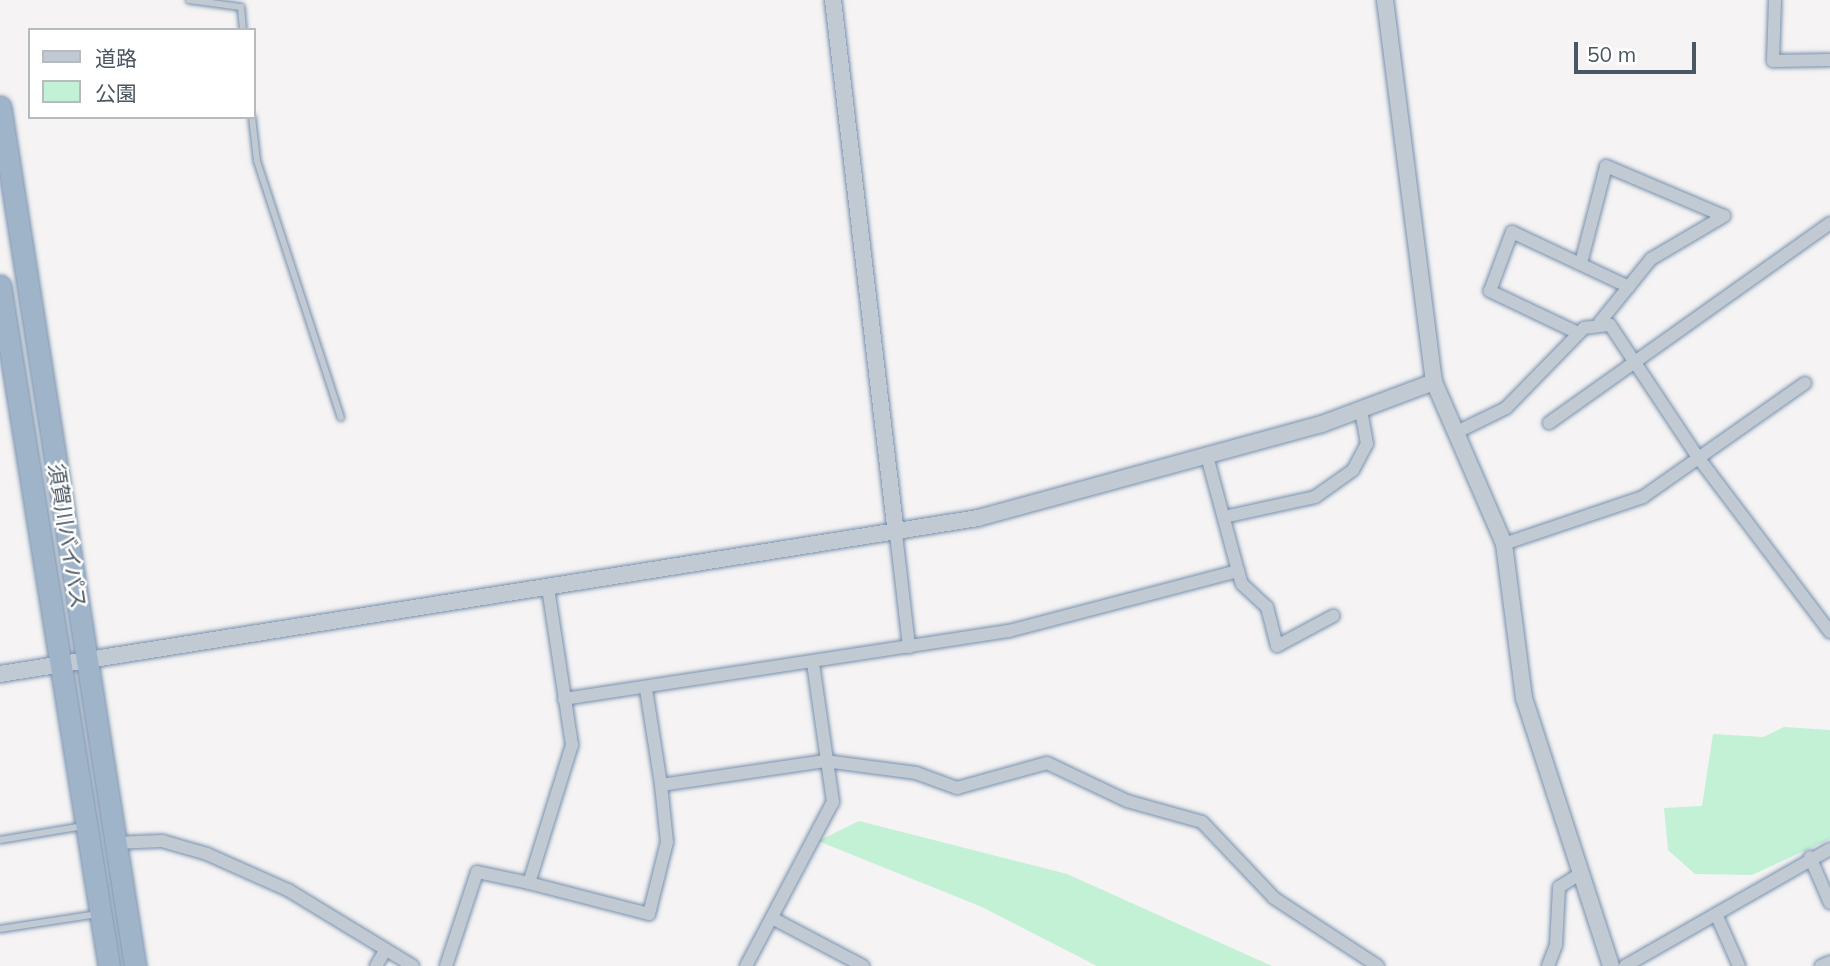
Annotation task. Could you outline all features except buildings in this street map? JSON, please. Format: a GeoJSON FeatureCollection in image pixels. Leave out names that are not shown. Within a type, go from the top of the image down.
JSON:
{"type":"FeatureCollection","features":[{"type":"Feature","properties":{"kind":"highway","name":"須賀川バイパス"},"geometry":{"type":"LineString","coordinates":[[0,107],[135,966]]}},
{"type":"Feature","properties":{"kind":"highway","name":"須賀川バイパス"},"geometry":{"type":"LineString","coordinates":[[0,286],[58,665],[109,966]]}},
{"type":"Feature","properties":{"kind":"street"},"geometry":{"type":"LineString","coordinates":[[833,0],[909,647]]}},
{"type":"Feature","properties":{"kind":"street"},"geometry":{"type":"LineString","coordinates":[[1385,0],[1434,382],[1504,544],[1524,698],[1611,966]]}},
{"type":"Feature","properties":{"kind":"street"},"geometry":{"type":"LineString","coordinates":[[1775,0],[1773,61],[1830,60]]}},
{"type":"Feature","properties":{"kind":"street"},"geometry":{"type":"LineString","coordinates":[[1457,432],[1506,408],[1578,333],[1600,322],[1671,242],[1724,216],[1606,166],[1581,263]]}},
{"type":"Feature","properties":{"kind":"street"},"geometry":{"type":"LineString","coordinates":[[1549,423],[1830,223]]}},
{"type":"Feature","properties":{"kind":"street"},"geometry":{"type":"LineString","coordinates":[[1578,333],[1490,291],[1512,232],[1629,287]]}},
{"type":"Feature","properties":{"kind":"street"},"geometry":{"type":"LineString","coordinates":[[1600,322],[1637,362],[1697,456],[1830,632]]}},
{"type":"Feature","properties":{"kind":"street"},"geometry":{"type":"LineString","coordinates":[[0,674],[896,534],[1207,456],[1360,409],[1434,382]]}},
{"type":"Feature","properties":{"kind":"street"},"geometry":{"type":"LineString","coordinates":[[1504,544],[1616,510],[1805,383]]}},
{"type":"Feature","properties":{"kind":"street"},"geometry":{"type":"LineString","coordinates":[[1224,517],[1315,497],[1353,470],[1367,444],[1360,409]]}},
{"type":"Feature","properties":{"kind":"street"},"geometry":{"type":"LineString","coordinates":[[1207,456],[1242,584],[1267,607],[1277,646],[1333,616]]}},
{"type":"Feature","properties":{"kind":"street"},"geometry":{"type":"LineString","coordinates":[[564,699],[813,664],[1009,631],[1238,571]]}},
{"type":"Feature","properties":{"kind":"street"},"geometry":{"type":"LineString","coordinates":[[529,883],[572,745],[548,588]]}},
{"type":"Feature","properties":{"kind":"street"},"geometry":{"type":"LineString","coordinates":[[746,966],[833,802],[813,664]]}},
{"type":"Feature","properties":{"kind":"street"},"geometry":{"type":"LineString","coordinates":[[446,966],[477,872],[649,914],[667,842],[646,689]]}},
{"type":"Feature","properties":{"kind":"street"},"geometry":{"type":"LineString","coordinates":[[661,785],[825,761],[916,773],[957,788],[1047,763],[1127,801],[1202,822],[1298,918],[1378,966]]}},
{"type":"Feature","properties":{"kind":"street"},"geometry":{"type":"LineString","coordinates":[[114,843],[162,841],[207,854],[288,890],[412,966]]}},
{"type":"Feature","properties":{"kind":"street"},"geometry":{"type":"LineString","coordinates":[[1625,966],[1810,857],[1830,849]]}},
{"type":"Feature","properties":{"kind":"street"},"geometry":{"type":"LineString","coordinates":[[1810,857],[1830,903]]}},
{"type":"Feature","properties":{"kind":"street"},"geometry":{"type":"LineString","coordinates":[[1548,966],[1556,945],[1559,887],[1581,873]]}},
{"type":"Feature","properties":{"kind":"street"},"geometry":{"type":"LineString","coordinates":[[1716,914],[1739,966]]}},
{"type":"Feature","properties":{"kind":"street"},"geometry":{"type":"LineString","coordinates":[[772,918],[863,966]]}},
{"type":"Feature","properties":{"kind":"street"},"geometry":{"type":"LineString","coordinates":[[376,966],[385,951]]}},
{"type":"Feature","properties":{"kind":"street"},"geometry":{"type":"LineString","coordinates":[[1821,966],[1830,962]]}},
{"type":"Feature","properties":{"kind":"lane"},"geometry":{"type":"LineString","coordinates":[[189,0],[241,7],[243,28]]}},
{"type":"Feature","properties":{"kind":"lane"},"geometry":{"type":"LineString","coordinates":[[252,119],[257,161],[341,418]]}},
{"type":"Feature","properties":{"kind":"lane"},"geometry":{"type":"LineString","coordinates":[[0,839],[86,825]]}},
{"type":"Feature","properties":{"kind":"lane"},"geometry":{"type":"LineString","coordinates":[[0,929],[100,914]]}},
{"type":"Feature","properties":{"kind":"green space"},"geometry":{"type":"Polygon","coordinates":[[[1784,727],[1830,730],[1830,839],[1752,875],[1695,874],[1668,850],[1664,808],[1702,806],[1713,734],[1763,737],[1784,727]]]}},
{"type":"Feature","properties":{"kind":"green space"},"geometry":{"type":"Polygon","coordinates":[[[859,821],[1067,874],[1272,966],[1097,966],[982,907],[818,841],[859,821]]]}}]}
